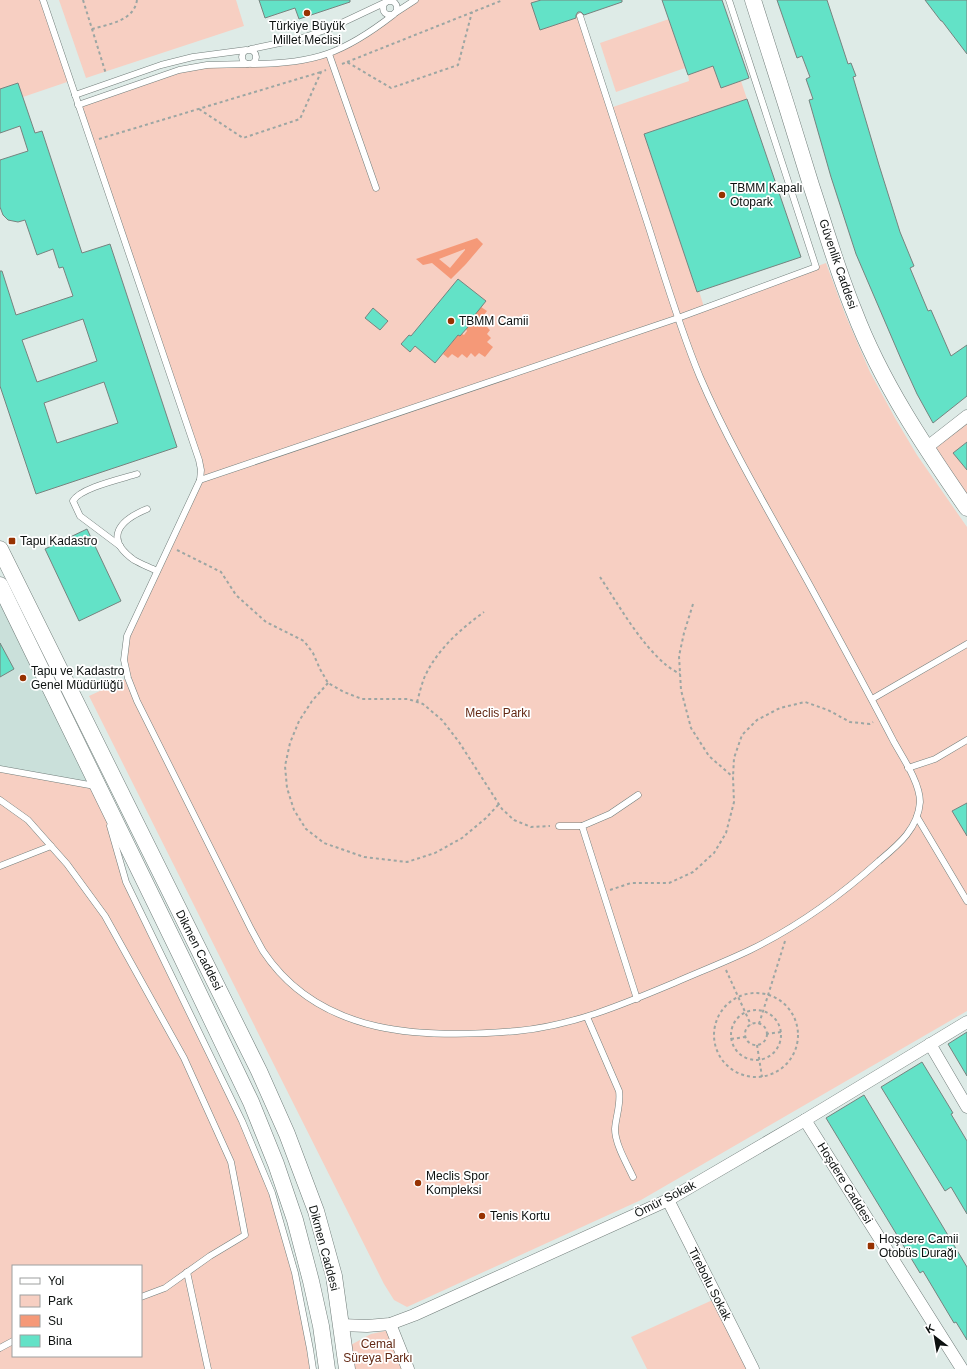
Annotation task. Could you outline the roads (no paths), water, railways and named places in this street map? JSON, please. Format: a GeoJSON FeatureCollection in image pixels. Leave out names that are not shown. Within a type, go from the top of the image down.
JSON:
{"type":"FeatureCollection","features":[{"type":"Feature","properties":{"kind":"main road","name":"Güvenlik Caddesi"},"geometry":{"type":"LineString","coordinates":[[753,0],[835,260],[854,312],[880,368],[926,448],[967,508]]}},
{"type":"Feature","properties":{"kind":"main road","name":"Dikmen Caddesi"},"geometry":{"type":"LineString","coordinates":[[0,549],[259,1071],[287,1134],[316,1212],[334,1276],[347,1369]]}},
{"type":"Feature","properties":{"kind":"main road","name":"Dikmen Caddesi"},"geometry":{"type":"LineString","coordinates":[[0,585],[251,1102],[276,1164],[295,1220],[312,1281],[321,1326],[327,1369]]}},
{"type":"Feature","properties":{"kind":"main road"},"geometry":{"type":"LineString","coordinates":[[321,1326],[341,1325]]}},
{"type":"Feature","properties":{"kind":"street"},"geometry":{"type":"LineString","coordinates":[[926,448],[967,416]]}},
{"type":"Feature","properties":{"kind":"street","name":"Ömür Sokak"},"geometry":{"type":"LineString","coordinates":[[341,1325],[367,1326],[390,1324],[414,1315],[668,1200],[805,1120],[967,1022]]}},
{"type":"Feature","properties":{"kind":"street"},"geometry":{"type":"LineString","coordinates":[[930,1044],[967,1107]]}},
{"type":"Feature","properties":{"kind":"street","name":"Hoşdere Caddesi"},"geometry":{"type":"LineString","coordinates":[[805,1120],[962,1369]]}},
{"type":"Feature","properties":{"kind":"street","name":"Tirebolu Sokak"},"geometry":{"type":"LineString","coordinates":[[668,1200],[752,1369]]}},
{"type":"Feature","properties":{"kind":"street"},"geometry":{"type":"LineString","coordinates":[[390,1324],[408,1369]]}},
{"type":"Feature","properties":{"kind":"lane"},"geometry":{"type":"LineString","coordinates":[[43,0],[199,460],[201,470],[200,480],[127,636],[124,660],[128,678],[137,701],[251,929],[263,951],[283,976],[305,996],[352,1020],[395,1030],[426,1034],[455,1035],[529,1030],[587,1017],[636,999],[751,949],[823,907],[855,882],[907,836],[917,817],[920,801],[918,789],[908,768],[725,429],[701,378],[678,318],[580,16]]}},
{"type":"Feature","properties":{"kind":"lane"},"geometry":{"type":"LineString","coordinates":[[78,105],[179,70],[207,65],[282,63],[300,61],[329,54],[356,41],[415,0]]}},
{"type":"Feature","properties":{"kind":"lane"},"geometry":{"type":"LineString","coordinates":[[200,480],[678,318],[816,267],[729,0]]}},
{"type":"Feature","properties":{"kind":"lane"},"geometry":{"type":"LineString","coordinates":[[75,95],[161,65],[187,58],[249,50],[299,39],[331,28],[388,1],[393,1],[396,4],[397,9],[394,14]]}},
{"type":"Feature","properties":{"kind":"lane"},"geometry":{"type":"LineString","coordinates":[[388,1],[383,6],[384,13],[388,15],[394,14]]}},
{"type":"Feature","properties":{"kind":"lane"},"geometry":{"type":"LineString","coordinates":[[249,50],[242,56],[243,60],[249,64]]}},
{"type":"Feature","properties":{"kind":"lane"},"geometry":{"type":"LineString","coordinates":[[249,50],[255,52],[257,56],[256,61],[249,64]]}},
{"type":"Feature","properties":{"kind":"lane"},"geometry":{"type":"LineString","coordinates":[[329,54],[376,188]]}},
{"type":"Feature","properties":{"kind":"lane"},"geometry":{"type":"LineString","coordinates":[[137,474],[87,490],[75,497],[72,501],[80,516],[120,546],[135,560],[157,571]]}},
{"type":"Feature","properties":{"kind":"lane"},"geometry":{"type":"LineString","coordinates":[[120,546],[117,537],[120,526],[127,519],[147,509]]}},
{"type":"Feature","properties":{"kind":"lane"},"geometry":{"type":"LineString","coordinates":[[872,699],[967,644]]}},
{"type":"Feature","properties":{"kind":"lane"},"geometry":{"type":"LineString","coordinates":[[908,768],[935,760],[967,740]]}},
{"type":"Feature","properties":{"kind":"lane"},"geometry":{"type":"LineString","coordinates":[[0,769],[99,787],[126,882],[242,1122],[272,1193],[295,1274],[313,1369]]}},
{"type":"Feature","properties":{"kind":"lane"},"geometry":{"type":"LineString","coordinates":[[559,826],[582,826],[610,814],[638,795]]}},
{"type":"Feature","properties":{"kind":"lane"},"geometry":{"type":"LineString","coordinates":[[0,800],[28,820],[67,864],[105,916],[184,1058],[231,1162],[245,1235],[210,1256],[165,1288],[142,1297]]}},
{"type":"Feature","properties":{"kind":"lane"},"geometry":{"type":"LineString","coordinates":[[917,817],[967,901]]}},
{"type":"Feature","properties":{"kind":"lane"},"geometry":{"type":"LineString","coordinates":[[582,826],[636,999]]}},
{"type":"Feature","properties":{"kind":"lane"},"geometry":{"type":"LineString","coordinates":[[0,866],[51,846]]}},
{"type":"Feature","properties":{"kind":"lane"},"geometry":{"type":"LineString","coordinates":[[587,1017],[619,1091],[620,1101],[615,1129],[616,1138],[633,1177]]}},
{"type":"Feature","properties":{"kind":"lane"},"geometry":{"type":"LineString","coordinates":[[187,1272],[208,1369]]}},
{"type":"Feature","properties":{"kind":"lane"},"geometry":{"type":"LineString","coordinates":[[0,1348],[12,1342]]}},
{"type":"Feature","properties":{"kind":"water"},"geometry":{"type":"Polygon","coordinates":[[[477,238],[483,244],[451,279],[432,263],[423,265],[416,259],[477,238]],[[465,249],[439,259],[450,268],[465,250],[465,249]]]}},
{"type":"Feature","properties":{"kind":"water"},"geometry":{"type":"Polygon","coordinates":[[[481,307],[487,311],[483,316],[489,320],[485,325],[490,330],[487,334],[491,338],[487,342],[493,347],[485,357],[479,353],[475,357],[471,353],[467,358],[462,354],[458,358],[452,354],[448,358],[443,354],[458,335],[464,335],[468,327],[466,326],[481,307]]]}},
{"type":"Feature","properties":{"kind":"place","name":"Türkiye Büyük Millet Meclisi"},"geometry":{"type":"Point","coordinates":[307,13]}},
{"type":"Feature","properties":{"kind":"place","name":"TBMM Kapalı Otopark"},"geometry":{"type":"Point","coordinates":[722,195]}},
{"type":"Feature","properties":{"kind":"place","name":"TBMM Camii"},"geometry":{"type":"Point","coordinates":[451,321]}},
{"type":"Feature","properties":{"kind":"place","name":"Tapu Kadastro"},"geometry":{"type":"Point","coordinates":[12,541]}},
{"type":"Feature","properties":{"kind":"place","name":"Tapu ve Kadastro Genel Müdürlüğü"},"geometry":{"type":"Point","coordinates":[23,678]}},
{"type":"Feature","properties":{"kind":"place","name":"Meclis Spor Kompleksi"},"geometry":{"type":"Point","coordinates":[418,1183]}},
{"type":"Feature","properties":{"kind":"place","name":"Tenis Kortu"},"geometry":{"type":"Point","coordinates":[482,1216]}},
{"type":"Feature","properties":{"kind":"place","name":"Hoşdere Camii Otobüs Durağı"},"geometry":{"type":"Point","coordinates":[871,1246]}},
{"type":"Feature","properties":{"kind":"park label","name":"Meclis Parkı"},"geometry":{"type":"Point","coordinates":[498,713]}},
{"type":"Feature","properties":{"kind":"park label","name":"Cemal Süreya Parkı"},"geometry":{"type":"Point","coordinates":[378,1351]}}]}
